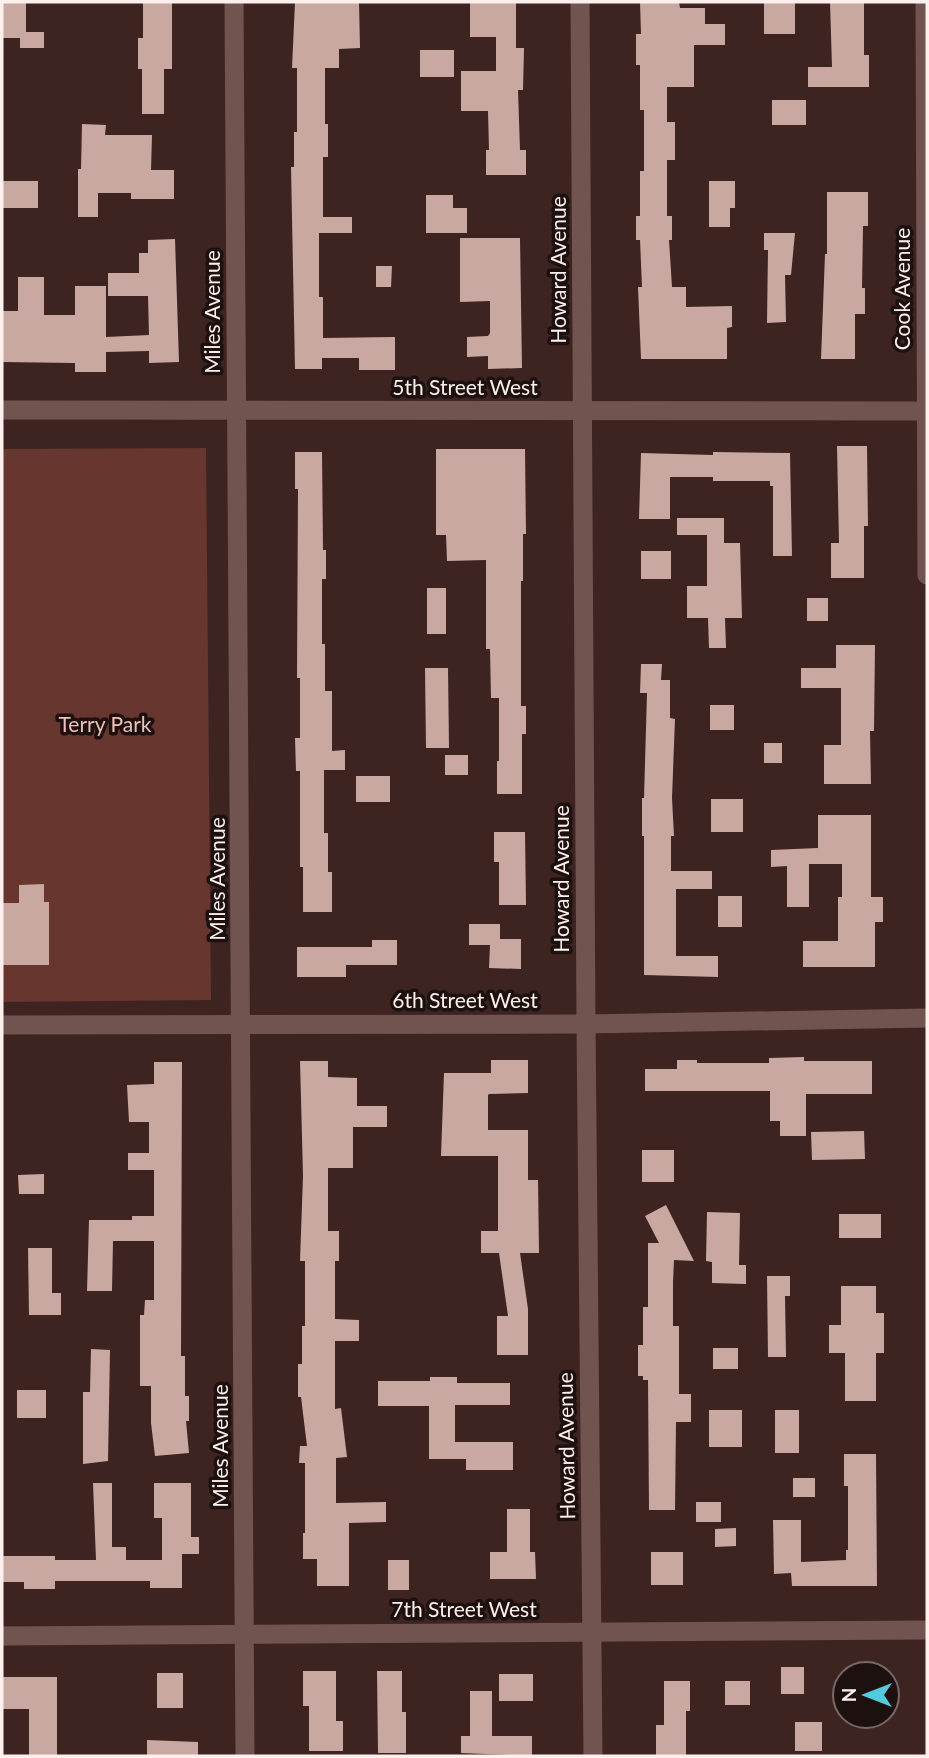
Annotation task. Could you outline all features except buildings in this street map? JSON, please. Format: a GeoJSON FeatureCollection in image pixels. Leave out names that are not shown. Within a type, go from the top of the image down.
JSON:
{"type":"FeatureCollection","features":[{"type":"Feature","properties":{"kind":"street","name":"Miles Avenue"},"geometry":{"type":"LineString","coordinates":[[234,2],[245,1756]]}},
{"type":"Feature","properties":{"kind":"street","name":"Howard Avenue"},"geometry":{"type":"LineString","coordinates":[[580,2],[593,1756]]}},
{"type":"Feature","properties":{"kind":"street","name":"Cook Avenue"},"geometry":{"type":"LineString","coordinates":[[925,2],[927,575]]}},
{"type":"Feature","properties":{"kind":"street","name":"5th Street West"},"geometry":{"type":"LineString","coordinates":[[2,410],[927,411]]}},
{"type":"Feature","properties":{"kind":"street","name":"6th Street West"},"geometry":{"type":"LineString","coordinates":[[2,1025],[586,1024],[927,1018]]}},
{"type":"Feature","properties":{"kind":"street","name":"7th Street West"},"geometry":{"type":"LineString","coordinates":[[2,1636],[927,1630]]}},
{"type":"Feature","properties":{"kind":"green space","name":"Terry Park"},"geometry":{"type":"Polygon","coordinates":[[[206,448],[211,1000],[2,1002],[2,449],[206,448]]]}}]}
